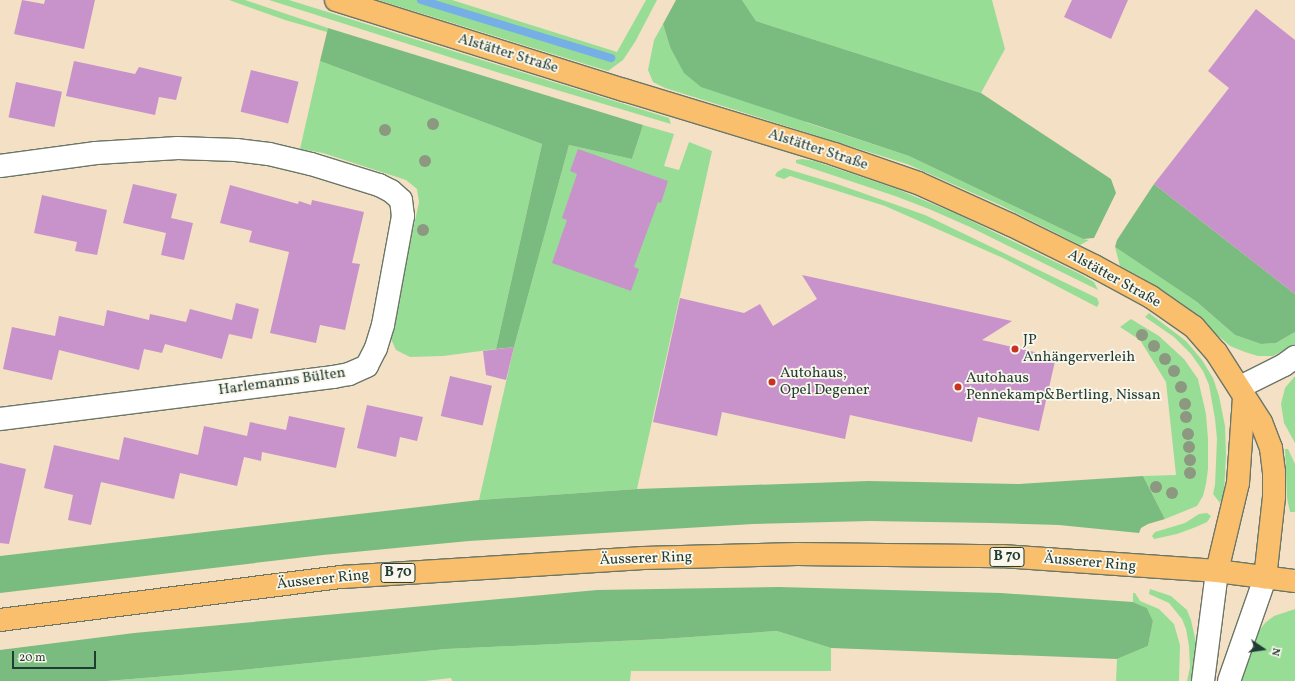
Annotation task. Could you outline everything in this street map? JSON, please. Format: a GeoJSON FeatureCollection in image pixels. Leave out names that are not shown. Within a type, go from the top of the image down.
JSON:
{"type":"FeatureCollection","features":[{"type":"Feature","properties":{"kind":"main road","name":"Alstätter Straße"},"geometry":{"type":"LineString","coordinates":[[336,0],[616,88],[834,154],[918,183],[1011,225],[1094,266],[1151,297],[1194,327],[1216,352],[1261,422],[1271,448],[1274,497],[1265,578]]}},
{"type":"Feature","properties":{"kind":"main road"},"geometry":{"type":"LineString","coordinates":[[1217,572],[1238,483],[1242,392]]}},
{"type":"Feature","properties":{"kind":"main road","name":"Äusserer Ring"},"geometry":{"type":"LineString","coordinates":[[0,620],[342,577],[643,558],[797,554],[1002,556],[1217,572],[1295,581]]}},
{"type":"Feature","properties":{"kind":"street","name":"Harlemanns Bülten"},"geometry":{"type":"LineString","coordinates":[[0,166],[96,153],[178,148],[236,150],[269,154],[311,164],[379,185],[391,191],[401,200],[403,216],[383,325],[376,348],[367,366],[349,374],[333,377],[0,419]]}},
{"type":"Feature","properties":{"kind":"street"},"geometry":{"type":"LineString","coordinates":[[1242,392],[1295,357]]}},
{"type":"Feature","properties":{"kind":"street"},"geometry":{"type":"LineString","coordinates":[[1203,681],[1217,572]]}},
{"type":"Feature","properties":{"kind":"street"},"geometry":{"type":"LineString","coordinates":[[1229,681],[1265,578]]}},
{"type":"Feature","properties":{"kind":"green space"},"geometry":{"type":"Polygon","coordinates":[[[229,0],[245,0],[328,28],[327,32],[285,20],[229,0]]]}},
{"type":"Feature","properties":{"kind":"green space"},"geometry":{"type":"Polygon","coordinates":[[[269,0],[289,0],[669,118],[671,124],[503,74],[269,0]]]}},
{"type":"Feature","properties":{"kind":"green space"},"geometry":{"type":"Polygon","coordinates":[[[378,0],[452,0],[617,52],[646,0],[657,0],[635,42],[623,60],[608,71],[378,0]]]}},
{"type":"Feature","properties":{"kind":"green space"},"geometry":{"type":"Polygon","coordinates":[[[676,0],[742,0],[756,21],[981,93],[1111,179],[1116,193],[1094,238],[1083,239],[909,156],[701,87],[684,73],[670,47],[663,24],[676,0]]]}},
{"type":"Feature","properties":{"kind":"green space"},"geometry":{"type":"Polygon","coordinates":[[[742,0],[992,0],[1005,49],[981,93],[756,21],[742,0]]]}},
{"type":"Feature","properties":{"kind":"green space"},"geometry":{"type":"Polygon","coordinates":[[[663,24],[670,47],[808,123],[909,156],[1083,239],[1089,240],[1080,245],[1000,205],[907,164],[665,88],[653,82],[648,70],[654,40],[663,24]]]}},
{"type":"Feature","properties":{"kind":"green space"},"geometry":{"type":"Polygon","coordinates":[[[328,28],[643,125],[632,159],[569,145],[514,347],[496,349],[542,144],[320,61],[328,28]]]}},
{"type":"Feature","properties":{"kind":"green space"},"geometry":{"type":"Polygon","coordinates":[[[320,61],[542,144],[496,349],[443,356],[410,357],[396,350],[390,337],[419,202],[417,189],[406,180],[323,153],[300,149],[320,61]]]}},
{"type":"Feature","properties":{"kind":"green space"},"geometry":{"type":"Polygon","coordinates":[[[643,125],[674,134],[664,166],[679,170],[689,142],[712,151],[637,489],[479,500],[514,347],[569,145],[632,159],[643,125]]]}},
{"type":"Feature","properties":{"kind":"green space"},"geometry":{"type":"Polygon","coordinates":[[[802,159],[814,161],[897,189],[959,215],[1080,274],[1094,282],[1098,290],[970,227],[929,209],[796,163],[796,160],[802,159]]]}},
{"type":"Feature","properties":{"kind":"green space"},"geometry":{"type":"Polygon","coordinates":[[[784,168],[837,184],[925,215],[1097,298],[1099,303],[1097,307],[1003,258],[885,206],[790,176],[784,179],[775,176],[777,172],[784,168]]]}},
{"type":"Feature","properties":{"kind":"green space"},"geometry":{"type":"Polygon","coordinates":[[[1154,184],[1295,294],[1295,332],[1276,343],[1261,344],[1235,335],[1197,302],[1115,247],[1117,240],[1154,184]]]}},
{"type":"Feature","properties":{"kind":"green space"},"geometry":{"type":"Polygon","coordinates":[[[1115,247],[1197,302],[1235,335],[1261,344],[1276,343],[1295,332],[1295,344],[1273,356],[1258,356],[1230,346],[1181,303],[1141,277],[1120,266],[1115,247]]]}},
{"type":"Feature","properties":{"kind":"green space"},"geometry":{"type":"Polygon","coordinates":[[[1149,313],[1186,341],[1202,360],[1213,378],[1219,396],[1225,426],[1226,455],[1224,493],[1220,503],[1213,494],[1215,485],[1217,439],[1209,385],[1203,371],[1191,354],[1174,337],[1145,317],[1149,313]]]}},
{"type":"Feature","properties":{"kind":"green space"},"geometry":{"type":"Polygon","coordinates":[[[1131,319],[1159,336],[1184,359],[1198,379],[1206,414],[1208,469],[1203,496],[1197,506],[1165,519],[1143,476],[1176,475],[1166,382],[1140,340],[1120,327],[1131,319]]]}},
{"type":"Feature","properties":{"kind":"green space"},"geometry":{"type":"Polygon","coordinates":[[[1295,376],[1295,443],[1284,423],[1281,404],[1285,388],[1295,376]]]}},
{"type":"Feature","properties":{"kind":"green space"},"geometry":{"type":"Polygon","coordinates":[[[1285,449],[1288,449],[1295,464],[1295,512],[1290,512],[1287,498],[1285,449]]]}},
{"type":"Feature","properties":{"kind":"green space"},"geometry":{"type":"Polygon","coordinates":[[[1143,476],[1165,519],[1148,524],[1141,528],[1139,533],[1059,525],[991,523],[870,521],[753,524],[469,541],[323,555],[0,593],[0,556],[479,500],[637,489],[869,481],[1019,484],[1143,476]]]}},
{"type":"Feature","properties":{"kind":"green space"},"geometry":{"type":"Polygon","coordinates":[[[1207,513],[1211,516],[1207,522],[1196,527],[1177,534],[1154,539],[1152,536],[1155,532],[1185,523],[1199,514],[1207,513]]]}},
{"type":"Feature","properties":{"kind":"green space"},"geometry":{"type":"Polygon","coordinates":[[[779,587],[1001,593],[1133,602],[1147,608],[1153,621],[1148,646],[1117,659],[831,648],[777,631],[663,639],[446,649],[242,670],[107,681],[0,681],[0,650],[134,633],[597,590],[779,587]]]}},
{"type":"Feature","properties":{"kind":"green space"},"geometry":{"type":"Polygon","coordinates":[[[1150,589],[1171,596],[1187,610],[1191,620],[1197,647],[1195,681],[1187,681],[1190,667],[1189,646],[1186,629],[1182,619],[1169,603],[1149,594],[1150,589]]]}},
{"type":"Feature","properties":{"kind":"green space"},"geometry":{"type":"Polygon","coordinates":[[[1133,593],[1135,593],[1140,601],[1159,609],[1174,624],[1180,645],[1179,681],[1116,681],[1117,659],[1148,646],[1153,621],[1147,608],[1133,602],[1133,593]]]}},
{"type":"Feature","properties":{"kind":"green space"},"geometry":{"type":"Polygon","coordinates":[[[1295,609],[1295,681],[1238,681],[1256,635],[1265,623],[1274,616],[1295,609]]]}},
{"type":"Feature","properties":{"kind":"green space"},"geometry":{"type":"Polygon","coordinates":[[[777,631],[831,648],[831,671],[631,671],[630,681],[452,681],[451,678],[425,681],[107,681],[242,670],[446,649],[663,639],[777,631]]]}},
{"type":"Feature","properties":{"kind":"building"},"geometry":{"type":"Polygon","coordinates":[[[22,0],[44,4],[45,0],[95,0],[84,49],[14,34],[22,0]]]}},
{"type":"Feature","properties":{"kind":"building"},"geometry":{"type":"Polygon","coordinates":[[[1072,0],[1128,0],[1111,39],[1064,17],[1072,0]]]}},
{"type":"Feature","properties":{"kind":"building"},"geometry":{"type":"Polygon","coordinates":[[[1256,9],[1295,40],[1295,294],[1154,184],[1229,88],[1208,71],[1256,9]]]}},
{"type":"Feature","properties":{"kind":"building"},"geometry":{"type":"Polygon","coordinates":[[[74,61],[135,74],[139,67],[182,77],[176,100],[159,97],[155,115],[66,96],[74,61]]]}},
{"type":"Feature","properties":{"kind":"building"},"geometry":{"type":"Polygon","coordinates":[[[251,70],[299,82],[288,124],[241,112],[251,70]]]}},
{"type":"Feature","properties":{"kind":"building"},"geometry":{"type":"Polygon","coordinates":[[[16,82],[62,92],[54,127],[9,117],[16,82]]]}},
{"type":"Feature","properties":{"kind":"building"},"geometry":{"type":"Polygon","coordinates":[[[578,149],[668,181],[661,203],[658,202],[634,267],[639,269],[631,291],[552,263],[567,220],[562,218],[577,174],[570,171],[578,149]]]}},
{"type":"Feature","properties":{"kind":"building"},"geometry":{"type":"Polygon","coordinates":[[[133,184],[177,194],[171,218],[193,223],[184,260],[161,255],[166,233],[123,223],[133,184]]]}},
{"type":"Feature","properties":{"kind":"building"},"geometry":{"type":"Polygon","coordinates":[[[230,185],[298,204],[299,201],[311,205],[312,200],[364,212],[352,263],[360,264],[345,330],[320,325],[316,343],[270,333],[289,252],[249,242],[252,231],[220,223],[230,185]]]}},
{"type":"Feature","properties":{"kind":"building"},"geometry":{"type":"Polygon","coordinates":[[[42,195],[107,210],[97,255],[75,251],[77,242],[34,233],[42,195]]]}},
{"type":"Feature","properties":{"kind":"building"},"geometry":{"type":"Polygon","coordinates":[[[802,275],[1012,321],[982,340],[1056,357],[1039,431],[978,417],[972,442],[850,415],[845,439],[722,412],[717,436],[653,422],[680,298],[744,313],[760,304],[773,326],[817,299],[802,275]]]}},
{"type":"Feature","properties":{"kind":"building"},"geometry":{"type":"Polygon","coordinates":[[[236,303],[259,309],[252,339],[229,334],[222,359],[165,344],[162,353],[144,349],[139,370],[59,350],[52,380],[3,369],[12,327],[55,336],[59,316],[104,326],[107,310],[149,320],[150,314],[186,322],[190,309],[232,320],[236,303]]]}},
{"type":"Feature","properties":{"kind":"building"},"geometry":{"type":"Polygon","coordinates":[[[514,347],[506,380],[486,375],[483,351],[514,347]]]}},
{"type":"Feature","properties":{"kind":"building"},"geometry":{"type":"Polygon","coordinates":[[[450,376],[492,386],[483,426],[441,416],[450,376]]]}},
{"type":"Feature","properties":{"kind":"building"},"geometry":{"type":"Polygon","coordinates":[[[367,405],[423,417],[417,441],[400,437],[396,457],[357,448],[367,405]]]}},
{"type":"Feature","properties":{"kind":"building"},"geometry":{"type":"Polygon","coordinates":[[[289,416],[345,428],[336,468],[262,452],[261,461],[244,457],[237,486],[180,473],[174,499],[101,482],[91,525],[68,520],[73,495],[44,488],[54,445],[119,460],[124,437],[198,455],[204,426],[247,436],[250,422],[286,430],[289,416]]]}},
{"type":"Feature","properties":{"kind":"building"},"geometry":{"type":"Polygon","coordinates":[[[0,463],[26,469],[9,544],[0,543],[0,463]]]}},
{"type":"Feature","properties":{"kind":"waterway"},"geometry":{"type":"LineString","coordinates":[[421,0],[611,58]]}},
{"type":"Feature","properties":{"kind":"place","name":"JP Anhängerverleih"},"geometry":{"type":"Point","coordinates":[1015,349]}},
{"type":"Feature","properties":{"kind":"place","name":"Autohaus, Opel Degener"},"geometry":{"type":"Point","coordinates":[772,382]}},
{"type":"Feature","properties":{"kind":"place","name":"Autohaus Pennekamp&Bertling, Nissan"},"geometry":{"type":"Point","coordinates":[958,387]}}]}
